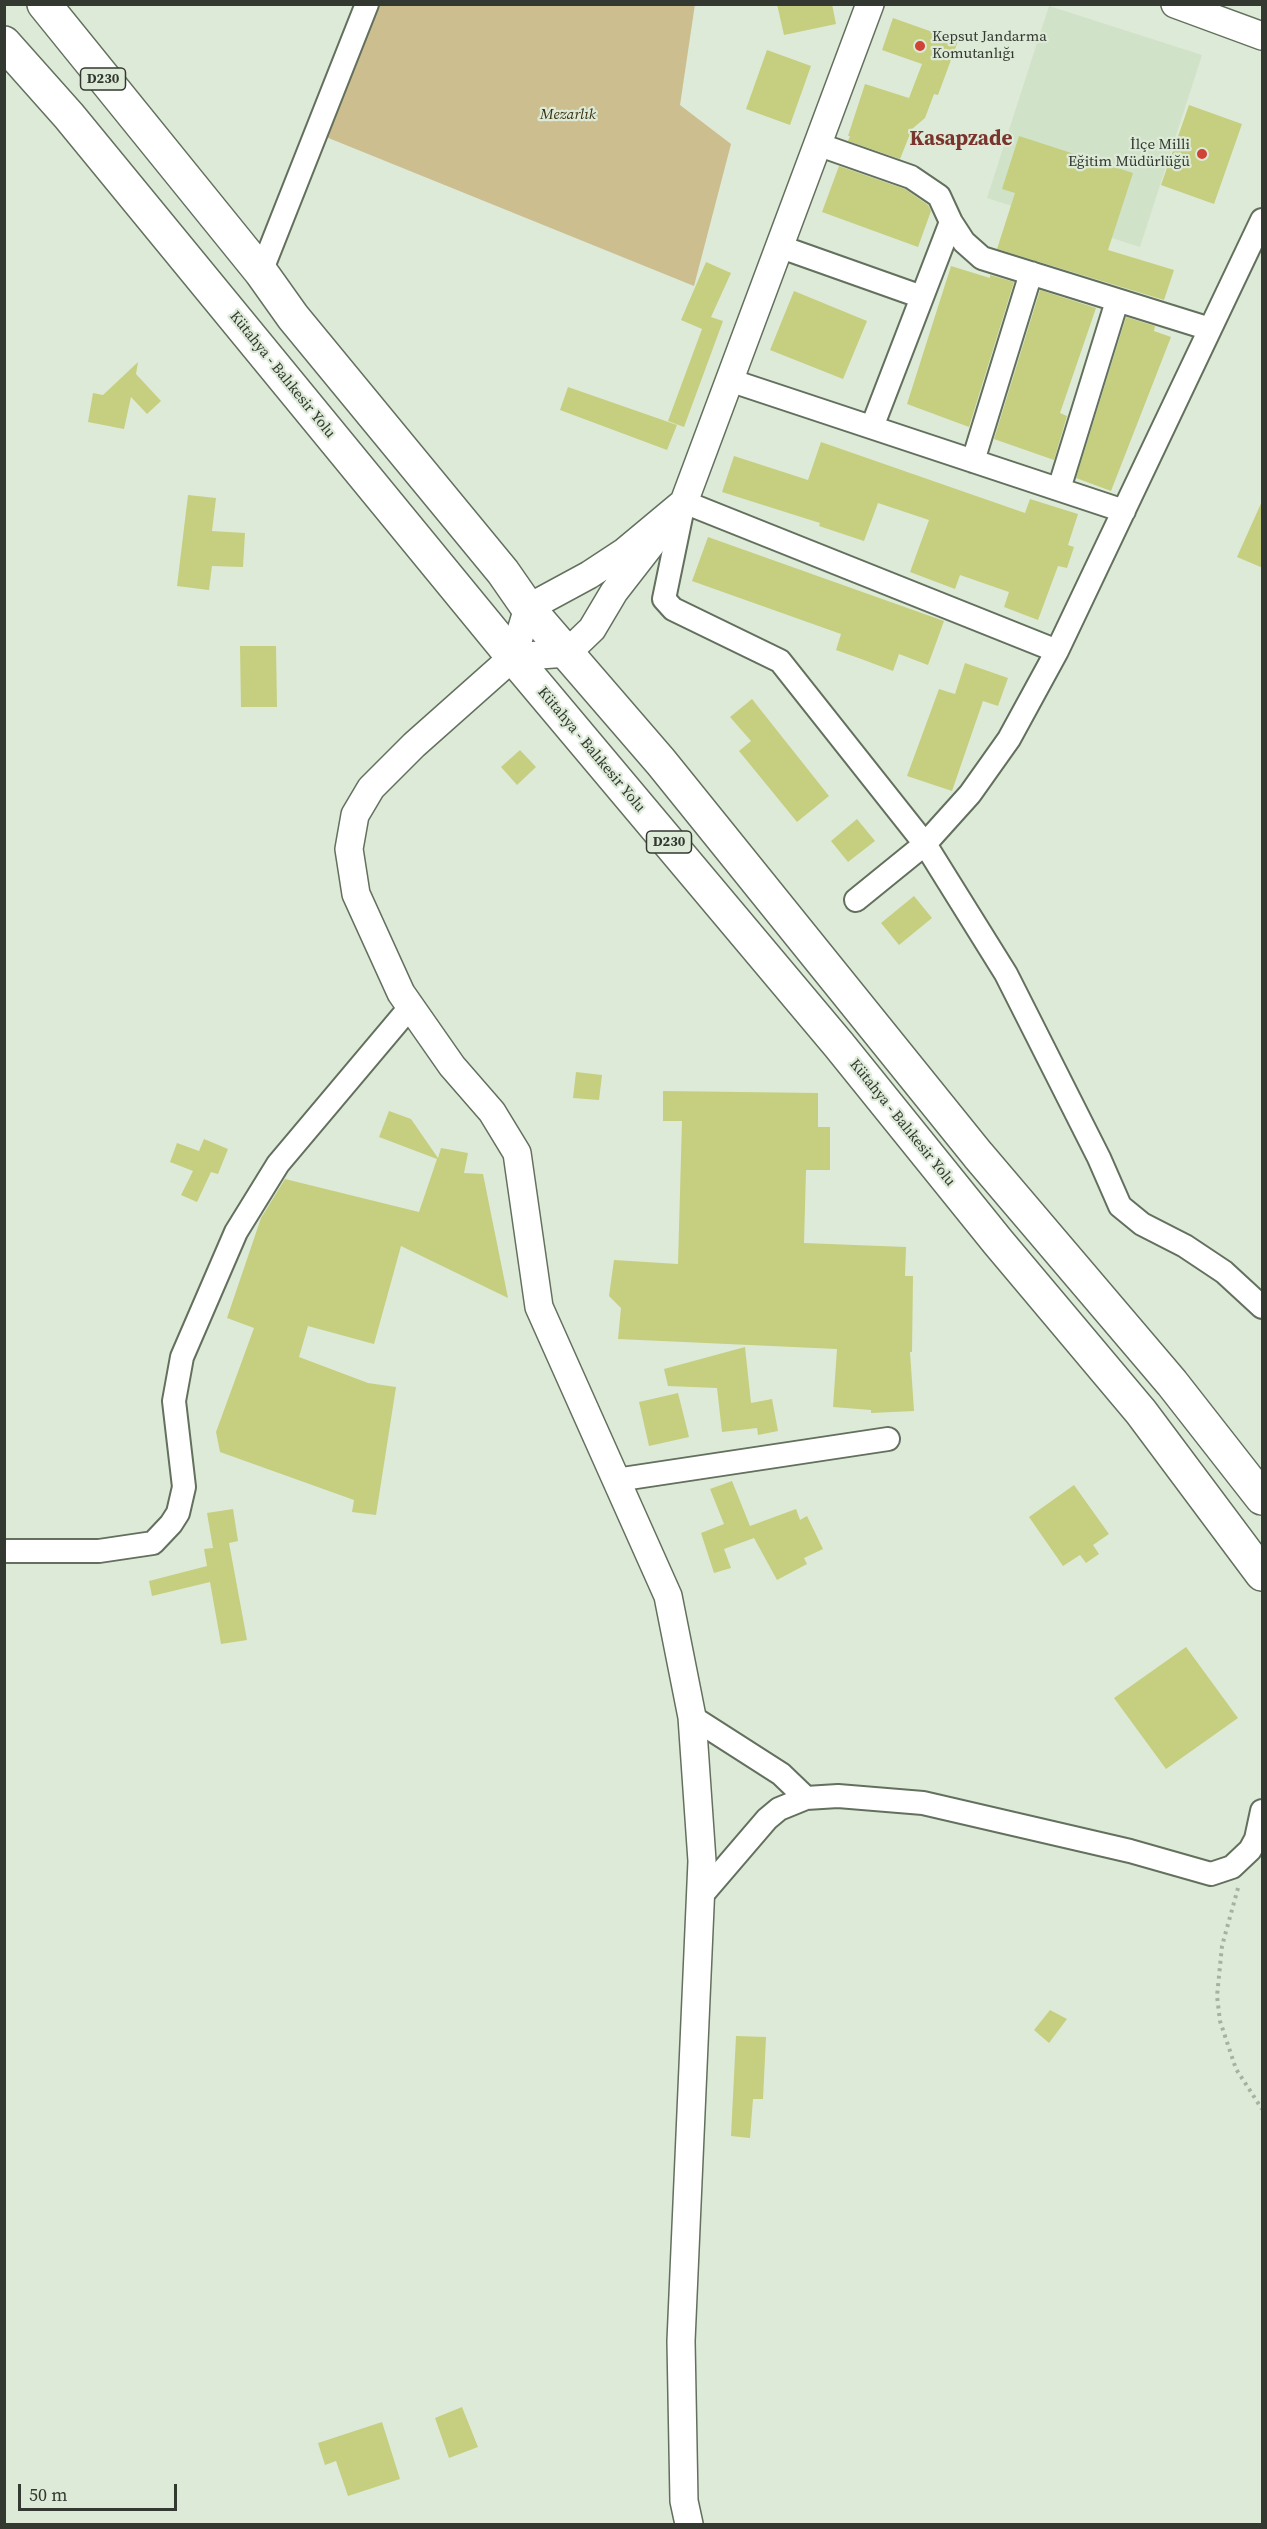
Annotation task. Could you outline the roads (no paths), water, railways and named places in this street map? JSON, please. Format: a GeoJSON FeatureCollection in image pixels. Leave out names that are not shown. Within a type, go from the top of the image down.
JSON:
{"type":"FeatureCollection","features":[{"type":"Feature","properties":{"kind":"highway","name":"D230"},"geometry":{"type":"LineString","coordinates":[[44,4],[261,272],[293,317],[503,572],[528,608],[661,762],[978,1155],[1172,1383],[1263,1498]]}},
{"type":"Feature","properties":{"kind":"highway","name":"Kütahya - Balıkesir Yolu"},"geometry":{"type":"LineString","coordinates":[[4,43],[69,116],[513,657],[839,1045],[998,1242],[1141,1412],[1263,1574]]}},
{"type":"Feature","properties":{"kind":"street"},"geometry":{"type":"LineString","coordinates":[[261,272],[367,4]]}},
{"type":"Feature","properties":{"kind":"street"},"geometry":{"type":"LineString","coordinates":[[870,4],[684,502],[664,599],[673,609],[780,661],[925,844],[1006,975],[1099,1158],[1120,1206],[1142,1224],[1185,1246],[1224,1272],[1263,1307]]}},
{"type":"Feature","properties":{"kind":"street"},"geometry":{"type":"LineString","coordinates":[[1175,4],[1263,36]]}},
{"type":"Feature","properties":{"kind":"street"},"geometry":{"type":"LineString","coordinates":[[817,144],[911,177],[939,196],[951,222],[964,242],[982,258],[1210,329]]}},
{"type":"Feature","properties":{"kind":"street"},"geometry":{"type":"LineString","coordinates":[[856,900],[925,844],[970,794],[1009,739],[1058,651],[1263,220]]}},
{"type":"Feature","properties":{"kind":"street"},"geometry":{"type":"LineString","coordinates":[[872,428],[951,222]]}},
{"type":"Feature","properties":{"kind":"street"},"geometry":{"type":"LineString","coordinates":[[781,247],[922,297]]}},
{"type":"Feature","properties":{"kind":"street"},"geometry":{"type":"LineString","coordinates":[[973,461],[1031,273]]}},
{"type":"Feature","properties":{"kind":"street"},"geometry":{"type":"LineString","coordinates":[[1059,489],[1117,301]]}},
{"type":"Feature","properties":{"kind":"street"},"geometry":{"type":"LineString","coordinates":[[729,380],[1124,510]]}},
{"type":"Feature","properties":{"kind":"street"},"geometry":{"type":"LineString","coordinates":[[513,657],[567,653],[592,629],[614,592],[684,502]]}},
{"type":"Feature","properties":{"kind":"street"},"geometry":{"type":"LineString","coordinates":[[684,502],[624,552],[589,575],[528,608],[513,657],[414,745],[371,788],[355,815],[349,849],[356,894],[401,993],[452,1066],[492,1112],[517,1153],[538,1307],[668,1596],[692,1717],[702,1861],[681,2341],[684,2501],[689,2524]]}},
{"type":"Feature","properties":{"kind":"street"},"geometry":{"type":"LineString","coordinates":[[684,502],[1058,651]]}},
{"type":"Feature","properties":{"kind":"street"},"geometry":{"type":"LineString","coordinates":[[4,1551],[99,1551],[153,1543],[171,1524],[178,1513],[184,1487],[174,1401],[182,1357],[236,1232],[278,1164],[411,1006]]}},
{"type":"Feature","properties":{"kind":"street"},"geometry":{"type":"LineString","coordinates":[[616,1480],[888,1439]]}},
{"type":"Feature","properties":{"kind":"street"},"geometry":{"type":"LineString","coordinates":[[692,1717],[781,1774],[806,1798]]}},
{"type":"Feature","properties":{"kind":"street"},"geometry":{"type":"LineString","coordinates":[[701,1896],[767,1819],[786,1806],[806,1798],[838,1796],[923,1803],[1130,1851],[1211,1874],[1232,1867],[1250,1850],[1256,1839],[1263,1811]]}},
{"type":"Feature","properties":{"kind":"place","name":"Kepsut Jandarma Komutanlığı"},"geometry":{"type":"Point","coordinates":[920,46]}},
{"type":"Feature","properties":{"kind":"place","name":"İlçe Milli Eğitim Müdürlüğü"},"geometry":{"type":"Point","coordinates":[1202,154]}},
{"type":"Feature","properties":{"kind":"district","name":"Kasapzade"},"geometry":{"type":"Point","coordinates":[961,140]}},
{"type":"Feature","properties":{"kind":"park label","name":"Mezarlık"},"geometry":{"type":"Point","coordinates":[568,115]}}]}
